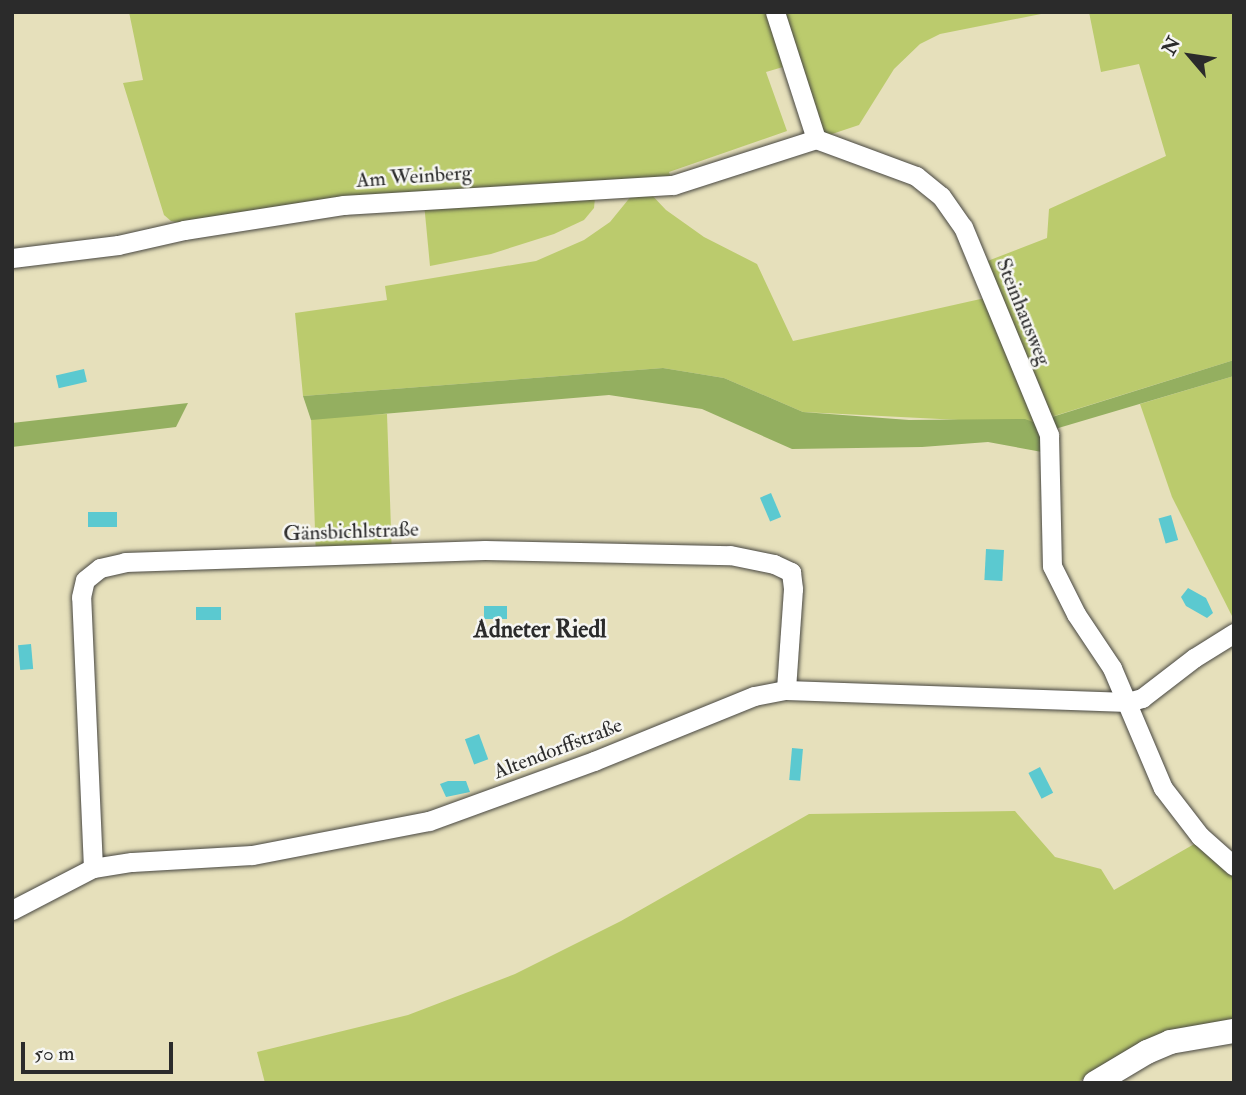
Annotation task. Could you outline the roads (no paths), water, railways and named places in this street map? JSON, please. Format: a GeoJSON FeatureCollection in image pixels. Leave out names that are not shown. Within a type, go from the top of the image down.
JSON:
{"type":"FeatureCollection","features":[{"type":"Feature","properties":{"kind":"street"},"geometry":{"type":"LineString","coordinates":[[775,12],[816,139]]}},
{"type":"Feature","properties":{"kind":"street","name":"Am Weinberg"},"geometry":{"type":"LineString","coordinates":[[12,258],[118,245],[184,230],[344,205],[673,185],[816,139]]}},
{"type":"Feature","properties":{"kind":"street","name":"Steinhausweg"},"geometry":{"type":"LineString","coordinates":[[816,139],[916,176],[941,195],[964,227],[1049,435],[1052,566],[1076,614],[1112,668],[1163,788],[1200,836],[1234,866]]}},
{"type":"Feature","properties":{"kind":"street","name":"Gänsbichlstraße"},"geometry":{"type":"LineString","coordinates":[[93,868],[81,597],[85,580],[100,568],[125,562],[485,550],[730,555],[774,564],[791,572],[793,589],[786,690]]}},
{"type":"Feature","properties":{"kind":"street"},"geometry":{"type":"LineString","coordinates":[[1128,702],[1142,698],[1194,658],[1234,633]]}},
{"type":"Feature","properties":{"kind":"street","name":"Altendorffstraße"},"geometry":{"type":"LineString","coordinates":[[12,910],[93,868],[132,862],[252,855],[429,821],[584,765],[754,696],[786,690],[1128,702]]}},
{"type":"Feature","properties":{"kind":"street"},"geometry":{"type":"LineString","coordinates":[[1095,1083],[1147,1052],[1170,1042],[1234,1031]]}},
{"type":"Feature","properties":{"kind":"water"},"geometry":{"type":"Polygon","coordinates":[[[84,369],[87,382],[59,388],[56,376],[84,369]]]}},
{"type":"Feature","properties":{"kind":"water"},"geometry":{"type":"Polygon","coordinates":[[[771,493],[781,517],[770,522],[760,498],[771,493]]]}},
{"type":"Feature","properties":{"kind":"water"},"geometry":{"type":"Polygon","coordinates":[[[88,512],[117,512],[117,527],[88,527],[88,512]]]}},
{"type":"Feature","properties":{"kind":"water"},"geometry":{"type":"Polygon","coordinates":[[[1171,515],[1178,540],[1166,544],[1159,519],[1171,515]]]}},
{"type":"Feature","properties":{"kind":"water"},"geometry":{"type":"Polygon","coordinates":[[[986,549],[1004,550],[1002,581],[984,580],[986,549]]]}},
{"type":"Feature","properties":{"kind":"water"},"geometry":{"type":"Polygon","coordinates":[[[1188,588],[1206,598],[1213,613],[1207,618],[1186,606],[1181,597],[1188,588]]]}},
{"type":"Feature","properties":{"kind":"water"},"geometry":{"type":"Polygon","coordinates":[[[484,606],[507,606],[507,619],[484,619],[484,606]]]}},
{"type":"Feature","properties":{"kind":"water"},"geometry":{"type":"Polygon","coordinates":[[[196,607],[221,607],[221,620],[196,620],[196,607]]]}},
{"type":"Feature","properties":{"kind":"water"},"geometry":{"type":"Polygon","coordinates":[[[31,644],[33,669],[20,670],[18,645],[31,644]]]}},
{"type":"Feature","properties":{"kind":"water"},"geometry":{"type":"Polygon","coordinates":[[[479,734],[488,759],[474,765],[465,739],[479,734]]]}},
{"type":"Feature","properties":{"kind":"water"},"geometry":{"type":"Polygon","coordinates":[[[792,748],[803,749],[800,781],[789,780],[792,748]]]}},
{"type":"Feature","properties":{"kind":"water"},"geometry":{"type":"Polygon","coordinates":[[[1040,767],[1053,793],[1042,799],[1028,773],[1040,767]]]}},
{"type":"Feature","properties":{"kind":"water"},"geometry":{"type":"Polygon","coordinates":[[[466,781],[470,792],[446,797],[440,784],[466,781]]]}},
{"type":"Feature","properties":{"kind":"district","name":"Adneter Riedl"},"geometry":{"type":"Point","coordinates":[540,630]}}]}
